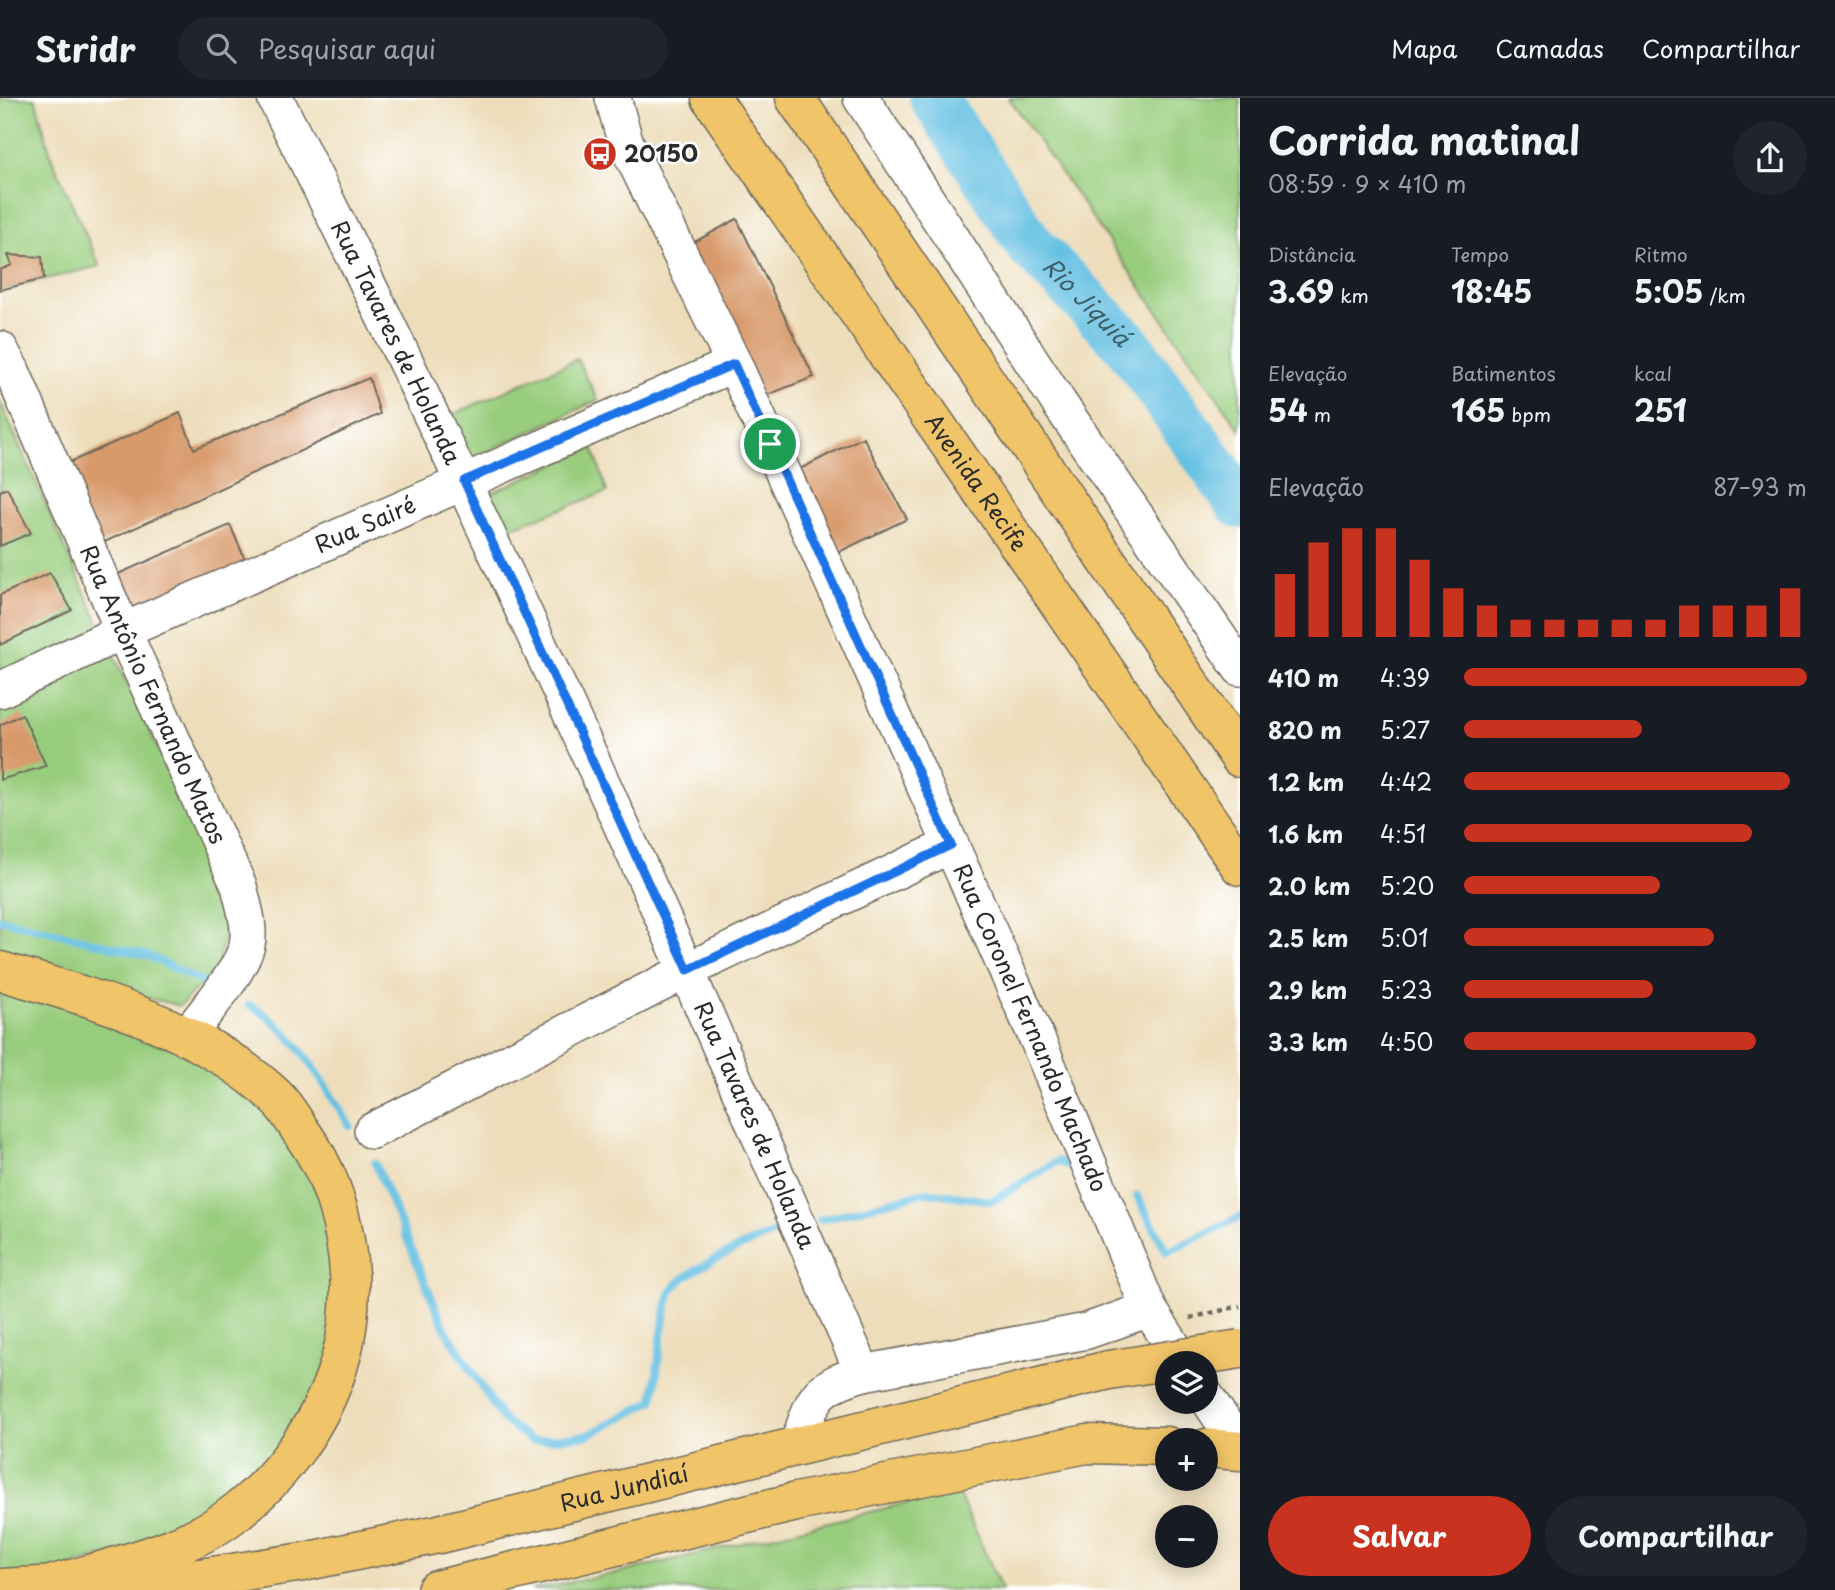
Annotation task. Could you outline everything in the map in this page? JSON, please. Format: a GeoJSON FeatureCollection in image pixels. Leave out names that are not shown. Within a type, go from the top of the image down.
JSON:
{"type":"FeatureCollection","features":[{"type":"Feature","properties":{"kind":"main road","name":"Avenida Recife"},"geometry":{"type":"LineString","coordinates":[[711,98],[1240,866]]}},
{"type":"Feature","properties":{"kind":"main road"},"geometry":{"type":"LineString","coordinates":[[795,98],[1240,758]]}},
{"type":"Feature","properties":{"kind":"main road"},"geometry":{"type":"LineString","coordinates":[[0,971],[98,1001],[188,1035],[234,1062],[278,1099],[319,1157],[346,1238],[348,1304],[343,1353],[327,1394],[293,1456],[226,1520],[200,1535],[54,1584]]}},
{"type":"Feature","properties":{"kind":"main road","name":"Rua Jundiaí"},"geometry":{"type":"LineString","coordinates":[[0,1588],[200,1578],[303,1562],[439,1534],[1109,1370],[1240,1349]]}},
{"type":"Feature","properties":{"kind":"main road"},"geometry":{"type":"LineString","coordinates":[[436,1590],[796,1502],[1000,1461],[1087,1444],[1155,1446]]}},
{"type":"Feature","properties":{"kind":"main road"},"geometry":{"type":"LineString","coordinates":[[1218,1448],[1240,1449]]}},
{"type":"Feature","properties":{"kind":"street","name":"Rua Tavares de Holanda"},"geometry":{"type":"LineString","coordinates":[[275,98],[377,300],[421,400],[464,481],[688,970],[863,1373]]}},
{"type":"Feature","properties":{"kind":"street","name":"Rua Coronel Fernando Machado"},"geometry":{"type":"LineString","coordinates":[[613,98],[625,141],[734,364],[1038,1041],[1154,1317],[1176,1351]]}},
{"type":"Feature","properties":{"kind":"street"},"geometry":{"type":"LineString","coordinates":[[861,98],[1059,403],[1240,668]]}},
{"type":"Feature","properties":{"kind":"street","name":"Rua Antônio Fernando Matos"},"geometry":{"type":"LineString","coordinates":[[0,349],[12,371],[123,631],[239,886],[247,926],[247,945],[234,971],[188,1035]]}},
{"type":"Feature","properties":{"kind":"street","name":"Rua Sairé"},"geometry":{"type":"LineString","coordinates":[[0,690],[123,631],[734,364]]}},
{"type":"Feature","properties":{"kind":"street"},"geometry":{"type":"LineString","coordinates":[[372,1130],[688,970],[951,845]]}},
{"type":"Feature","properties":{"kind":"street"},"geometry":{"type":"LineString","coordinates":[[797,1446],[812,1406],[822,1389],[834,1382],[863,1373],[1154,1317]]}},
{"type":"Feature","properties":{"kind":"street"},"geometry":{"type":"LineString","coordinates":[[1218,1414],[1240,1449]]}},
{"type":"Feature","properties":{"kind":"path"},"geometry":{"type":"LineString","coordinates":[[1154,1317],[1240,1306]]}},
{"type":"Feature","properties":{"kind":"green space"},"geometry":{"type":"Polygon","coordinates":[[[0,98],[35,98],[52,159],[100,266],[0,290],[0,98]]]}},
{"type":"Feature","properties":{"kind":"green space"},"geometry":{"type":"Polygon","coordinates":[[[1009,98],[1240,98],[1240,430],[1009,98]]]}},
{"type":"Feature","properties":{"kind":"green space"},"geometry":{"type":"Polygon","coordinates":[[[577,359],[598,400],[462,463],[445,418],[577,359]]]}},
{"type":"Feature","properties":{"kind":"green space"},"geometry":{"type":"Polygon","coordinates":[[[0,402],[101,628],[230,903],[218,966],[180,1006],[0,961],[0,402]]]}},
{"type":"Feature","properties":{"kind":"green space"},"geometry":{"type":"Polygon","coordinates":[[[593,447],[607,492],[500,532],[482,497],[593,447]]]}},
{"type":"Feature","properties":{"kind":"green space"},"geometry":{"type":"Polygon","coordinates":[[[0,971],[98,1001],[140,1040],[234,1062],[335,1157],[343,1353],[226,1520],[0,1587],[0,971]]]}},
{"type":"Feature","properties":{"kind":"green space"},"geometry":{"type":"Polygon","coordinates":[[[959,1495],[1002,1590],[531,1590],[623,1572],[919,1500],[959,1495]]]}},
{"type":"Feature","properties":{"kind":"building"},"geometry":{"type":"Polygon","coordinates":[[[737,219],[814,377],[759,398],[687,246],[737,219]]]}},
{"type":"Feature","properties":{"kind":"building"},"geometry":{"type":"Polygon","coordinates":[[[8,255],[42,257],[44,279],[0,290],[0,270],[12,265],[8,255]]]}},
{"type":"Feature","properties":{"kind":"building"},"geometry":{"type":"Polygon","coordinates":[[[369,378],[380,414],[94,547],[59,467],[180,413],[194,449],[369,378]]]}},
{"type":"Feature","properties":{"kind":"building"},"geometry":{"type":"Polygon","coordinates":[[[863,437],[907,519],[835,554],[794,472],[863,437]]]}},
{"type":"Feature","properties":{"kind":"building"},"geometry":{"type":"Polygon","coordinates":[[[7,488],[31,533],[0,546],[0,491],[7,488]]]}},
{"type":"Feature","properties":{"kind":"building"},"geometry":{"type":"Polygon","coordinates":[[[230,525],[248,566],[130,622],[111,577],[230,525]]]}},
{"type":"Feature","properties":{"kind":"building"},"geometry":{"type":"Polygon","coordinates":[[[50,573],[72,610],[0,645],[0,595],[50,573]]]}},
{"type":"Feature","properties":{"kind":"building"},"geometry":{"type":"Polygon","coordinates":[[[22,714],[46,766],[0,780],[0,725],[22,714]]]}},
{"type":"Feature","properties":{"kind":"waterway","name":"Rio Jiquiá"},"geometry":{"type":"LineString","coordinates":[[934,98],[1030,245],[1127,344],[1240,504]]}},
{"type":"Feature","properties":{"kind":"waterway"},"geometry":{"type":"LineString","coordinates":[[0,919],[149,956],[208,985]]}},
{"type":"Feature","properties":{"kind":"waterway"},"geometry":{"type":"LineString","coordinates":[[249,1005],[265,1015],[294,1042],[350,1126]]}},
{"type":"Feature","properties":{"kind":"waterway"},"geometry":{"type":"LineString","coordinates":[[820,1220],[926,1192],[992,1201],[1058,1161],[1071,1167]]}},
{"type":"Feature","properties":{"kind":"waterway"},"geometry":{"type":"LineString","coordinates":[[375,1163],[445,1329],[503,1420],[532,1441],[588,1435],[653,1401],[664,1317],[670,1294],[677,1285],[689,1274],[725,1254],[792,1227]]}},
{"type":"Feature","properties":{"kind":"waterway"},"geometry":{"type":"LineString","coordinates":[[1137,1196],[1167,1252],[1240,1217]]}},
{"type":"Feature","properties":{"kind":"place","name":"20150"},"geometry":{"type":"Point","coordinates":[600,154]}},
{"type":"Feature","properties":{"kind":"route"},"geometry":{"type":"LineString","coordinates":[[734,364],[770,444],[951,845],[688,970],[464,481],[734,364]]}}]}
